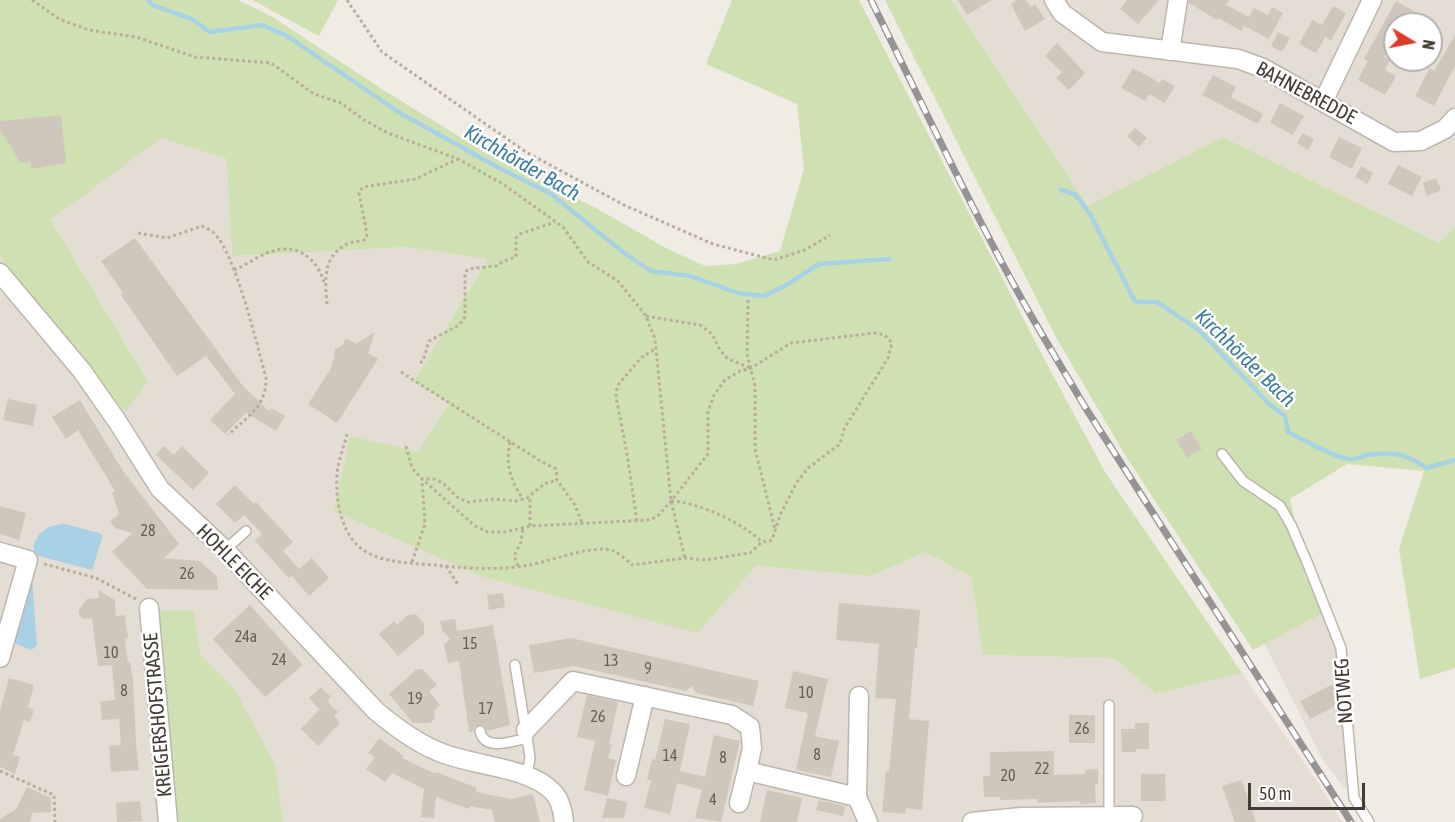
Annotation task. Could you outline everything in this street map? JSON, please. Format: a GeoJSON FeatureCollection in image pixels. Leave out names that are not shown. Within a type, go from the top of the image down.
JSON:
{"type":"FeatureCollection","features":[{"type":"Feature","properties":{"kind":"street","name":"BAHNEBREDDE"},"geometry":{"type":"LineString","coordinates":[[1054,0],[1062,13],[1102,42],[1238,59],[1263,68],[1394,142],[1421,141],[1446,129],[1455,118]]}},
{"type":"Feature","properties":{"kind":"street"},"geometry":{"type":"LineString","coordinates":[[1170,51],[1178,0]]}},
{"type":"Feature","properties":{"kind":"street"},"geometry":{"type":"LineString","coordinates":[[1323,102],[1372,0]]}},
{"type":"Feature","properties":{"kind":"street","name":"HOHLE EICHE"},"geometry":{"type":"LineString","coordinates":[[0,273],[82,371],[160,489],[225,550],[376,711],[392,724],[438,752],[527,776],[543,783],[555,794],[564,822]]}},
{"type":"Feature","properties":{"kind":"street"},"geometry":{"type":"LineString","coordinates":[[0,552],[28,560],[0,658]]}},
{"type":"Feature","properties":{"kind":"street","name":"KREIGERSHOFSTRASSE"},"geometry":{"type":"LineString","coordinates":[[149,608],[168,822]]}},
{"type":"Feature","properties":{"kind":"street"},"geometry":{"type":"LineString","coordinates":[[527,734],[573,681],[732,715],[750,727],[752,748],[739,803]]}},
{"type":"Feature","properties":{"kind":"street"},"geometry":{"type":"LineString","coordinates":[[626,776],[645,696]]}},
{"type":"Feature","properties":{"kind":"street"},"geometry":{"type":"LineString","coordinates":[[859,696],[857,797],[868,822]]}},
{"type":"Feature","properties":{"kind":"street"},"geometry":{"type":"LineString","coordinates":[[747,771],[857,797]]}},
{"type":"Feature","properties":{"kind":"street"},"geometry":{"type":"LineString","coordinates":[[972,822],[1021,817],[1133,816]]}},
{"type":"Feature","properties":{"kind":"lane","name":"NOTWEG"},"geometry":{"type":"LineString","coordinates":[[1222,454],[1243,481],[1280,506],[1307,562],[1341,648],[1354,798],[1369,822]]}},
{"type":"Feature","properties":{"kind":"lane"},"geometry":{"type":"LineString","coordinates":[[225,550],[246,531]]}},
{"type":"Feature","properties":{"kind":"lane"},"geometry":{"type":"LineString","coordinates":[[515,665],[530,757],[527,776]]}},
{"type":"Feature","properties":{"kind":"lane"},"geometry":{"type":"LineString","coordinates":[[1108,816],[1109,705]]}},
{"type":"Feature","properties":{"kind":"lane"},"geometry":{"type":"LineString","coordinates":[[480,731],[486,741],[495,744],[527,734]]}},
{"type":"Feature","properties":{"kind":"path"},"geometry":{"type":"LineString","coordinates":[[32,0],[59,19],[89,30],[136,37],[195,57],[270,63],[314,94],[341,103],[388,134],[458,159],[503,184],[563,227],[588,262],[618,281],[646,316],[656,348],[671,501],[685,558]]}},
{"type":"Feature","properties":{"kind":"path"},"geometry":{"type":"LineString","coordinates":[[347,0],[382,52],[526,152],[624,205],[713,244],[774,261],[805,250],[830,236]]}},
{"type":"Feature","properties":{"kind":"path"},"geometry":{"type":"LineString","coordinates":[[327,304],[325,276],[327,265],[334,255],[348,244],[366,239],[359,193],[363,187],[416,179],[458,159]]}},
{"type":"Feature","properties":{"kind":"path"},"geometry":{"type":"LineString","coordinates":[[420,363],[423,361],[429,341],[459,325],[465,317],[465,273],[468,269],[496,266],[516,257],[516,238],[520,234],[555,222]]}},
{"type":"Feature","properties":{"kind":"path"},"geometry":{"type":"LineString","coordinates":[[138,233],[167,238],[202,226],[214,232],[226,251],[267,378],[267,391],[263,401],[228,435]]}},
{"type":"Feature","properties":{"kind":"path"},"geometry":{"type":"LineString","coordinates":[[234,270],[271,251],[296,249],[310,258],[320,269],[326,290]]}},
{"type":"Feature","properties":{"kind":"path"},"geometry":{"type":"LineString","coordinates":[[748,300],[747,354],[755,386],[755,449],[776,531]]}},
{"type":"Feature","properties":{"kind":"path"},"geometry":{"type":"LineString","coordinates":[[646,316],[700,325],[712,334],[720,350],[728,359],[751,368]]}},
{"type":"Feature","properties":{"kind":"path"},"geometry":{"type":"LineString","coordinates":[[347,434],[337,473],[339,507],[346,530],[356,545],[369,554],[389,560],[497,568],[602,550],[612,550],[632,565],[685,558],[705,560],[750,553],[762,542],[772,540],[781,513],[797,482],[808,468],[840,444],[844,429],[888,358],[892,344],[885,335],[874,333],[791,343],[751,368],[740,371],[725,380],[714,395],[708,412],[708,454],[657,517],[648,520],[530,526],[505,532],[488,532],[474,526],[422,479],[412,468],[405,443]]}},
{"type":"Feature","properties":{"kind":"path"},"geometry":{"type":"LineString","coordinates":[[638,521],[616,397],[617,386],[641,358],[656,348]]}},
{"type":"Feature","properties":{"kind":"path"},"geometry":{"type":"LineString","coordinates":[[401,372],[556,469],[557,480],[575,505],[582,523]]}},
{"type":"Feature","properties":{"kind":"path"},"geometry":{"type":"LineString","coordinates":[[510,442],[508,464],[511,480],[523,499]]}},
{"type":"Feature","properties":{"kind":"path"},"geometry":{"type":"LineString","coordinates":[[422,479],[434,479],[443,483],[457,497],[468,502],[495,499],[517,501],[530,496],[544,484],[557,480]]}},
{"type":"Feature","properties":{"kind":"path"},"geometry":{"type":"LineString","coordinates":[[412,563],[424,525],[422,479]]}},
{"type":"Feature","properties":{"kind":"path"},"geometry":{"type":"LineString","coordinates":[[530,496],[530,526]]}},
{"type":"Feature","properties":{"kind":"path"},"geometry":{"type":"LineString","coordinates":[[671,501],[686,502],[701,507],[752,532],[762,542]]}},
{"type":"Feature","properties":{"kind":"path"},"geometry":{"type":"LineString","coordinates":[[518,566],[514,556],[521,542],[523,528]]}},
{"type":"Feature","properties":{"kind":"path"},"geometry":{"type":"LineString","coordinates":[[28,560],[96,578],[130,595],[149,608]]}},
{"type":"Feature","properties":{"kind":"path"},"geometry":{"type":"LineString","coordinates":[[446,566],[459,586]]}},
{"type":"Feature","properties":{"kind":"path"},"geometry":{"type":"LineString","coordinates":[[0,771],[54,795],[56,822]]}},
{"type":"Feature","properties":{"kind":"shaded area"},"geometry":{"type":"Polygon","coordinates":[[[951,0],[1455,0],[1455,227],[1439,243],[1223,137],[1088,207],[951,0]]]}},
{"type":"Feature","properties":{"kind":"shaded area"},"geometry":{"type":"Polygon","coordinates":[[[161,138],[228,159],[232,256],[406,247],[488,259],[413,382],[449,404],[418,452],[698,633],[756,566],[871,576],[926,552],[971,577],[983,655],[1114,658],[1157,694],[1242,673],[1318,783],[1342,822],[0,822],[0,256],[125,412],[148,380],[51,220],[161,138]]]}},
{"type":"Feature","properties":{"kind":"shaded area"},"geometry":{"type":"Polygon","coordinates":[[[1323,613],[1336,647],[1347,791],[1324,762],[1264,643],[1323,613]]]}},
{"type":"Feature","properties":{"kind":"green space"},"geometry":{"type":"Polygon","coordinates":[[[0,0],[238,0],[271,16],[385,91],[496,159],[596,208],[666,248],[705,266],[736,264],[780,251],[804,169],[797,104],[706,64],[732,0],[859,0],[1105,472],[1242,673],[1156,694],[1114,658],[983,655],[971,577],[926,552],[871,576],[756,566],[698,633],[481,576],[334,511],[350,436],[418,452],[449,404],[413,382],[488,259],[406,247],[232,256],[227,159],[161,138],[51,220],[148,381],[125,412],[0,256],[0,0]]]}},
{"type":"Feature","properties":{"kind":"green space"},"geometry":{"type":"Polygon","coordinates":[[[252,0],[338,0],[319,36],[252,0]]]}},
{"type":"Feature","properties":{"kind":"green space"},"geometry":{"type":"Polygon","coordinates":[[[885,0],[951,0],[1088,206],[1223,137],[1439,243],[1455,227],[1455,668],[1420,679],[1399,549],[1424,471],[1347,464],[1290,499],[1304,561],[1323,613],[1253,650],[1125,455],[1057,339],[885,0]]]}},
{"type":"Feature","properties":{"kind":"green space"},"geometry":{"type":"Polygon","coordinates":[[[155,610],[194,611],[200,655],[235,690],[275,765],[283,822],[171,822],[155,610]]]}},
{"type":"Feature","properties":{"kind":"water"},"geometry":{"type":"Polygon","coordinates":[[[59,524],[103,536],[92,570],[39,556],[34,552],[36,540],[43,531],[59,524]]]}},
{"type":"Feature","properties":{"kind":"water"},"geometry":{"type":"Polygon","coordinates":[[[32,578],[37,646],[31,650],[14,641],[32,578]]]}},
{"type":"Feature","properties":{"kind":"building"},"geometry":{"type":"Polygon","coordinates":[[[958,0],[992,0],[967,15],[958,0]]]}},
{"type":"Feature","properties":{"kind":"building"},"geometry":{"type":"Polygon","coordinates":[[[1017,0],[1026,0],[1030,7],[1035,4],[1045,19],[1025,31],[1011,4],[1017,0]]]}},
{"type":"Feature","properties":{"kind":"building"},"geometry":{"type":"Polygon","coordinates":[[[1127,0],[1159,0],[1138,24],[1120,9],[1127,0]]]}},
{"type":"Feature","properties":{"kind":"building"},"geometry":{"type":"Polygon","coordinates":[[[1189,0],[1229,0],[1226,5],[1249,17],[1254,8],[1268,15],[1272,7],[1283,13],[1269,39],[1244,26],[1242,31],[1218,18],[1217,20],[1189,3],[1189,0]]]}},
{"type":"Feature","properties":{"kind":"building"},"geometry":{"type":"Polygon","coordinates":[[[1396,1],[1415,12],[1390,12],[1396,1]]]}},
{"type":"Feature","properties":{"kind":"building"},"geometry":{"type":"Polygon","coordinates":[[[1333,6],[1346,13],[1331,41],[1325,37],[1316,53],[1299,44],[1312,20],[1322,25],[1333,6]]]}},
{"type":"Feature","properties":{"kind":"building"},"geometry":{"type":"Polygon","coordinates":[[[1383,25],[1383,72],[1396,76],[1385,95],[1358,80],[1368,61],[1364,59],[1383,25]]]}},
{"type":"Feature","properties":{"kind":"building"},"geometry":{"type":"Polygon","coordinates":[[[1278,32],[1290,38],[1282,52],[1271,46],[1278,32]]]}},
{"type":"Feature","properties":{"kind":"building"},"geometry":{"type":"Polygon","coordinates":[[[1455,35],[1455,66],[1434,106],[1415,96],[1428,72],[1443,72],[1443,56],[1455,35]]]}},
{"type":"Feature","properties":{"kind":"building"},"geometry":{"type":"Polygon","coordinates":[[[1057,43],[1085,73],[1069,90],[1056,78],[1062,72],[1045,56],[1057,43]]]}},
{"type":"Feature","properties":{"kind":"building"},"geometry":{"type":"Polygon","coordinates":[[[1133,68],[1160,83],[1162,79],[1175,86],[1165,103],[1149,94],[1145,101],[1121,88],[1133,68]]]}},
{"type":"Feature","properties":{"kind":"building"},"geometry":{"type":"Polygon","coordinates":[[[1213,75],[1236,87],[1231,97],[1263,114],[1258,124],[1202,95],[1213,75]]]}},
{"type":"Feature","properties":{"kind":"building"},"geometry":{"type":"Polygon","coordinates":[[[1280,103],[1304,116],[1293,135],[1270,123],[1280,103]]]}},
{"type":"Feature","properties":{"kind":"building"},"geometry":{"type":"Polygon","coordinates":[[[61,115],[66,163],[31,169],[30,162],[21,163],[0,130],[0,121],[61,115]]]}},
{"type":"Feature","properties":{"kind":"building"},"geometry":{"type":"Polygon","coordinates":[[[1135,128],[1147,138],[1139,147],[1127,136],[1135,128]]]}},
{"type":"Feature","properties":{"kind":"building"},"geometry":{"type":"Polygon","coordinates":[[[1303,133],[1314,139],[1308,150],[1297,143],[1303,133]]]}},
{"type":"Feature","properties":{"kind":"building"},"geometry":{"type":"Polygon","coordinates":[[[1339,137],[1362,148],[1352,169],[1329,157],[1339,137]]]}},
{"type":"Feature","properties":{"kind":"building"},"geometry":{"type":"Polygon","coordinates":[[[1398,165],[1422,177],[1412,196],[1388,184],[1398,165]]]}},
{"type":"Feature","properties":{"kind":"building"},"geometry":{"type":"Polygon","coordinates":[[[1361,166],[1373,173],[1367,184],[1355,177],[1361,166]]]}},
{"type":"Feature","properties":{"kind":"building"},"geometry":{"type":"Polygon","coordinates":[[[1436,178],[1441,190],[1427,196],[1423,183],[1436,178]]]}},
{"type":"Feature","properties":{"kind":"building"},"geometry":{"type":"Polygon","coordinates":[[[135,238],[242,385],[269,411],[271,408],[285,416],[276,431],[246,413],[225,434],[210,420],[235,394],[206,356],[177,376],[121,295],[123,293],[101,261],[135,238]]]}},
{"type":"Feature","properties":{"kind":"building"},"geometry":{"type":"Polygon","coordinates":[[[375,332],[368,353],[378,359],[337,423],[308,404],[330,370],[335,349],[342,346],[346,338],[356,344],[375,332]]]}},
{"type":"Feature","properties":{"kind":"building"},"geometry":{"type":"Polygon","coordinates":[[[8,399],[37,405],[33,426],[3,420],[8,399]]]}},
{"type":"Feature","properties":{"kind":"building"},"geometry":{"type":"Polygon","coordinates":[[[80,400],[123,471],[179,544],[164,558],[200,561],[217,577],[218,590],[147,589],[112,552],[132,533],[115,528],[110,521],[119,514],[112,493],[115,491],[78,430],[66,439],[52,417],[80,400]]]}},
{"type":"Feature","properties":{"kind":"building"},"geometry":{"type":"Polygon","coordinates":[[[1191,431],[1202,449],[1187,458],[1176,440],[1191,431]]]}},
{"type":"Feature","properties":{"kind":"building"},"geometry":{"type":"Polygon","coordinates":[[[164,446],[174,455],[182,446],[209,473],[193,490],[156,455],[164,446]]]}},
{"type":"Feature","properties":{"kind":"building"},"geometry":{"type":"Polygon","coordinates":[[[235,485],[254,504],[256,502],[293,542],[283,551],[299,569],[312,558],[329,578],[309,596],[292,576],[289,578],[255,541],[262,534],[244,515],[235,523],[216,504],[235,485]]]}},
{"type":"Feature","properties":{"kind":"building"},"geometry":{"type":"Polygon","coordinates":[[[0,506],[26,513],[19,540],[0,534],[0,506]]]}},
{"type":"Feature","properties":{"kind":"building"},"geometry":{"type":"Polygon","coordinates":[[[98,590],[115,600],[116,616],[125,615],[128,638],[125,639],[133,680],[139,770],[111,772],[109,746],[121,745],[119,719],[102,720],[100,702],[115,700],[112,665],[98,666],[92,618],[83,619],[79,615],[79,610],[87,599],[99,598],[98,590]]]}},
{"type":"Feature","properties":{"kind":"building"},"geometry":{"type":"Polygon","coordinates":[[[503,593],[505,607],[489,610],[487,595],[503,593]]]}},
{"type":"Feature","properties":{"kind":"building"},"geometry":{"type":"Polygon","coordinates":[[[839,603],[920,610],[909,719],[929,721],[922,810],[906,808],[905,814],[882,812],[886,771],[889,772],[896,699],[875,698],[879,644],[836,640],[839,603]]]}},
{"type":"Feature","properties":{"kind":"building"},"geometry":{"type":"Polygon","coordinates":[[[250,605],[303,665],[265,697],[213,639],[250,605]]]}},
{"type":"Feature","properties":{"kind":"building"},"geometry":{"type":"Polygon","coordinates":[[[416,614],[424,624],[424,634],[398,656],[379,634],[394,621],[397,625],[408,615],[416,614]]]}},
{"type":"Feature","properties":{"kind":"building"},"geometry":{"type":"Polygon","coordinates":[[[455,619],[457,631],[493,625],[510,725],[487,731],[484,725],[478,725],[474,727],[473,732],[469,732],[459,661],[448,663],[444,644],[450,639],[442,630],[440,621],[455,619]]]}},
{"type":"Feature","properties":{"kind":"building"},"geometry":{"type":"Polygon","coordinates":[[[571,638],[759,681],[753,706],[696,693],[692,686],[686,691],[574,666],[534,673],[529,645],[571,638]]]}},
{"type":"Feature","properties":{"kind":"building"},"geometry":{"type":"Polygon","coordinates":[[[417,669],[422,669],[437,685],[429,691],[440,705],[434,710],[435,718],[430,723],[413,723],[389,694],[417,669]]]}},
{"type":"Feature","properties":{"kind":"building"},"geometry":{"type":"Polygon","coordinates":[[[793,671],[828,679],[815,736],[839,741],[831,777],[796,770],[808,713],[785,708],[793,671]]]}},
{"type":"Feature","properties":{"kind":"building"},"geometry":{"type":"Polygon","coordinates":[[[9,678],[34,685],[28,708],[34,709],[30,722],[24,720],[13,755],[20,757],[15,774],[0,767],[0,711],[9,678]]]}},
{"type":"Feature","properties":{"kind":"building"},"geometry":{"type":"Polygon","coordinates":[[[1337,682],[1339,704],[1310,719],[1300,701],[1337,682]]]}},
{"type":"Feature","properties":{"kind":"building"},"geometry":{"type":"Polygon","coordinates":[[[321,687],[331,697],[319,709],[309,698],[321,687]]]}},
{"type":"Feature","properties":{"kind":"building"},"geometry":{"type":"Polygon","coordinates":[[[587,695],[618,702],[609,744],[612,745],[608,758],[616,760],[608,796],[584,790],[595,741],[577,737],[587,695]]]}},
{"type":"Feature","properties":{"kind":"building"},"geometry":{"type":"Polygon","coordinates":[[[327,701],[338,712],[334,716],[340,723],[318,746],[301,729],[327,701]]]}},
{"type":"Feature","properties":{"kind":"building"},"geometry":{"type":"Polygon","coordinates":[[[1069,715],[1095,715],[1095,743],[1069,743],[1069,715]]]}},
{"type":"Feature","properties":{"kind":"building"},"geometry":{"type":"Polygon","coordinates":[[[665,719],[690,724],[680,771],[705,777],[714,735],[740,741],[721,822],[695,818],[702,790],[677,783],[670,814],[644,808],[651,780],[647,780],[652,759],[655,760],[665,719]]]}},
{"type":"Feature","properties":{"kind":"building"},"geometry":{"type":"Polygon","coordinates":[[[1135,723],[1149,723],[1149,749],[1122,752],[1121,729],[1135,729],[1135,723]]]}},
{"type":"Feature","properties":{"kind":"building"},"geometry":{"type":"Polygon","coordinates":[[[379,738],[404,756],[402,758],[436,774],[436,772],[477,788],[476,792],[511,799],[533,794],[540,822],[495,822],[492,810],[470,806],[469,809],[436,797],[434,818],[421,817],[424,789],[392,773],[385,782],[366,769],[375,757],[368,753],[379,738]]]}},
{"type":"Feature","properties":{"kind":"building"},"geometry":{"type":"Polygon","coordinates":[[[1054,751],[1054,775],[1085,774],[1085,770],[1098,769],[1098,784],[1095,784],[1096,803],[1080,804],[1080,801],[1038,803],[1038,799],[1000,800],[1000,797],[984,797],[983,776],[990,776],[990,752],[1054,751]]]}},
{"type":"Feature","properties":{"kind":"building"},"geometry":{"type":"Polygon","coordinates":[[[1141,774],[1165,774],[1166,801],[1141,801],[1141,774]]]}},
{"type":"Feature","properties":{"kind":"building"},"geometry":{"type":"Polygon","coordinates":[[[1241,780],[1256,822],[1235,822],[1222,786],[1241,780]]]}},
{"type":"Feature","properties":{"kind":"building"},"geometry":{"type":"Polygon","coordinates":[[[27,787],[51,798],[51,812],[32,813],[30,822],[0,822],[0,819],[16,809],[27,787]]]}},
{"type":"Feature","properties":{"kind":"building"},"geometry":{"type":"Polygon","coordinates":[[[767,790],[802,798],[797,822],[760,822],[767,790]]]}},
{"type":"Feature","properties":{"kind":"building"},"geometry":{"type":"Polygon","coordinates":[[[607,798],[627,802],[624,818],[602,818],[607,798]]]}},
{"type":"Feature","properties":{"kind":"building"},"geometry":{"type":"Polygon","coordinates":[[[819,800],[845,806],[843,816],[816,810],[819,800]]]}},
{"type":"Feature","properties":{"kind":"building"},"geometry":{"type":"Polygon","coordinates":[[[140,801],[142,821],[117,822],[116,803],[140,801]]]}},
{"type":"Feature","properties":{"kind":"waterway","name":"Kirchhörder Bach"},"geometry":{"type":"LineString","coordinates":[[149,0],[152,5],[192,19],[210,32],[262,25],[287,36],[400,113],[551,194],[624,253],[651,271],[690,276],[738,293],[764,296],[819,264],[889,259]]}},
{"type":"Feature","properties":{"kind":"waterway","name":"Kirchhörder Bach"},"geometry":{"type":"LineString","coordinates":[[1061,190],[1075,194],[1090,214],[1133,298],[1137,302],[1157,302],[1200,331],[1269,404],[1285,416],[1288,432],[1342,458],[1354,459],[1366,455],[1392,454],[1406,457],[1426,468],[1455,460]]}},
{"type":"Feature","properties":{"kind":"railway"},"geometry":{"type":"LineString","coordinates":[[871,0],[977,215],[1040,331],[1085,407],[1351,822]]}}]}
